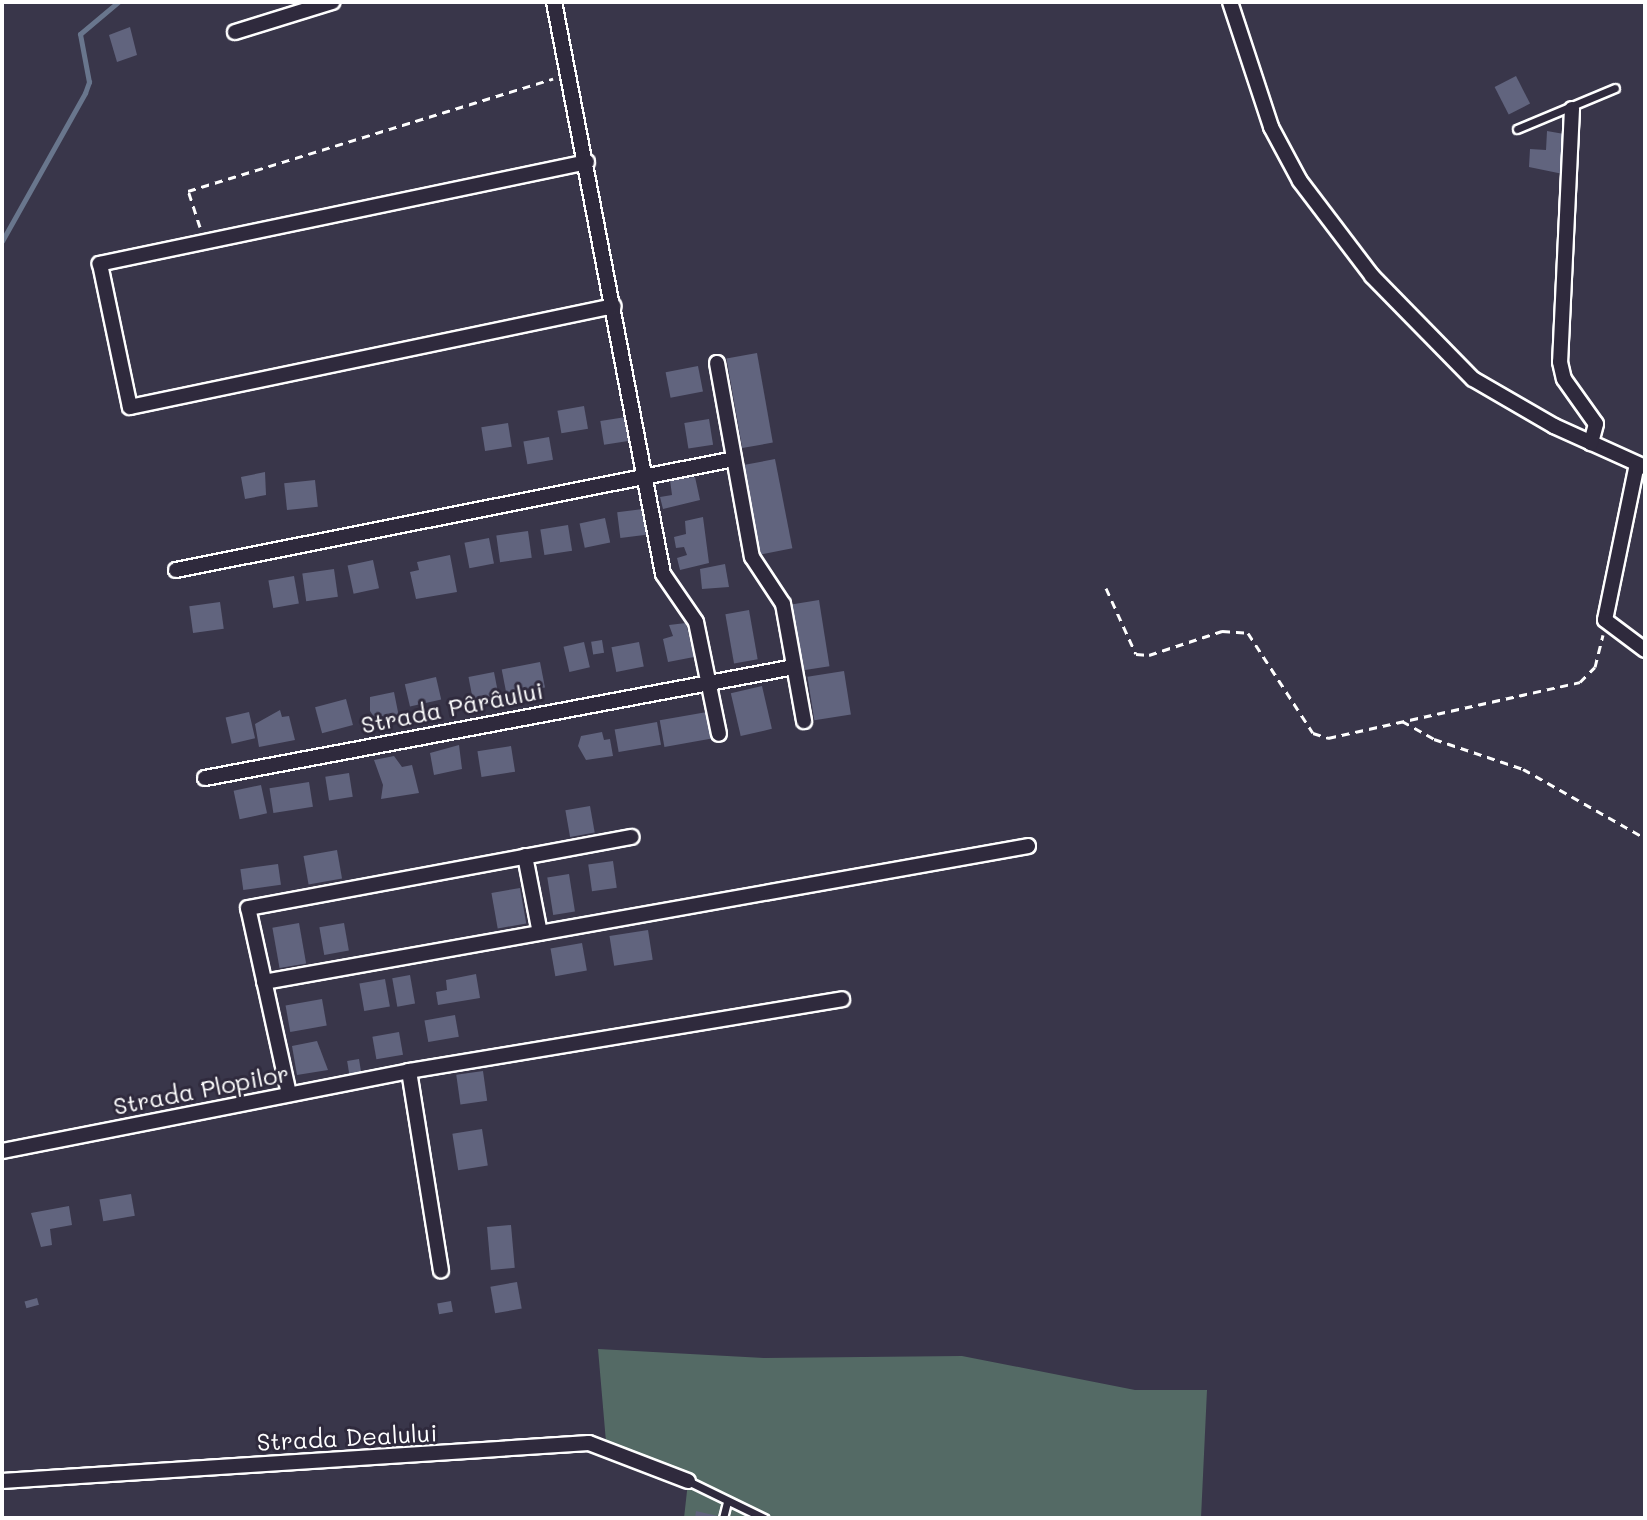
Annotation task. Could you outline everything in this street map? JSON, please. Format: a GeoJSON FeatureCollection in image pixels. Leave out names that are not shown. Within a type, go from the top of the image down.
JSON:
{"type":"FeatureCollection","features":[{"type":"Feature","properties":{"kind":"street"},"geometry":{"type":"LineString","coordinates":[[235,32],[332,2]]}},
{"type":"Feature","properties":{"kind":"street"},"geometry":{"type":"LineString","coordinates":[[554,2],[587,162],[663,574],[696,622],[719,734]]}},
{"type":"Feature","properties":{"kind":"street"},"geometry":{"type":"LineString","coordinates":[[1230,2],[1271,127],[1300,181],[1372,276],[1473,379],[1591,443],[1641,466],[1605,620],[1645,650]]}},
{"type":"Feature","properties":{"kind":"street"},"geometry":{"type":"LineString","coordinates":[[1572,109],[1560,362],[1564,379],[1596,424],[1591,443]]}},
{"type":"Feature","properties":{"kind":"street"},"geometry":{"type":"LineString","coordinates":[[587,162],[100,264],[130,407],[614,306]]}},
{"type":"Feature","properties":{"kind":"street"},"geometry":{"type":"LineString","coordinates":[[717,363],[752,557],[783,604],[804,721]]}},
{"type":"Feature","properties":{"kind":"street"},"geometry":{"type":"LineString","coordinates":[[176,570],[734,459]]}},
{"type":"Feature","properties":{"kind":"street","name":"Strada Pârâului"},"geometry":{"type":"LineString","coordinates":[[205,778],[708,680],[794,667]]}},
{"type":"Feature","properties":{"kind":"street"},"geometry":{"type":"LineString","coordinates":[[289,1094],[248,908],[631,837]]}},
{"type":"Feature","properties":{"kind":"street"},"geometry":{"type":"LineString","coordinates":[[264,982],[1028,846]]}},
{"type":"Feature","properties":{"kind":"street"},"geometry":{"type":"LineString","coordinates":[[525,856],[540,933]]}},
{"type":"Feature","properties":{"kind":"street","name":"Strada Plopilor"},"geometry":{"type":"LineString","coordinates":[[2,1151],[409,1071],[842,999]]}},
{"type":"Feature","properties":{"kind":"street"},"geometry":{"type":"LineString","coordinates":[[409,1071],[441,1270]]}},
{"type":"Feature","properties":{"kind":"street","name":"Strada Dealului"},"geometry":{"type":"LineString","coordinates":[[2,1481],[589,1443],[688,1481]]}},
{"type":"Feature","properties":{"kind":"lane"},"geometry":{"type":"LineString","coordinates":[[1517,129],[1572,109],[1615,88]]}},
{"type":"Feature","properties":{"kind":"lane"},"geometry":{"type":"LineString","coordinates":[[688,1481],[764,1518]]}},
{"type":"Feature","properties":{"kind":"lane"},"geometry":{"type":"LineString","coordinates":[[723,1518],[727,1502]]}},
{"type":"Feature","properties":{"kind":"path"},"geometry":{"type":"LineString","coordinates":[[205,242],[188,191],[569,75]]}},
{"type":"Feature","properties":{"kind":"path"},"geometry":{"type":"LineString","coordinates":[[1106,588],[1136,654],[1149,655],[1222,631],[1248,633],[1318,737],[1580,682],[1595,667],[1605,620]]}},
{"type":"Feature","properties":{"kind":"path"},"geometry":{"type":"LineString","coordinates":[[1402,721],[1434,739],[1523,769],[1645,838]]}},
{"type":"Feature","properties":{"kind":"green space"},"geometry":{"type":"Polygon","coordinates":[[[598,1349],[764,1358],[962,1356],[1135,1390],[1207,1390],[1201,1518],[684,1518],[689,1473],[606,1442],[598,1349]]]}},
{"type":"Feature","properties":{"kind":"building"},"geometry":{"type":"Polygon","coordinates":[[[130,27],[137,55],[117,62],[109,35],[130,27]]]}},
{"type":"Feature","properties":{"kind":"building"},"geometry":{"type":"Polygon","coordinates":[[[1516,76],[1530,104],[1509,115],[1495,87],[1516,76]]]}},
{"type":"Feature","properties":{"kind":"building"},"geometry":{"type":"Polygon","coordinates":[[[1547,131],[1564,134],[1563,174],[1529,167],[1530,149],[1546,150],[1547,131]]]}},
{"type":"Feature","properties":{"kind":"building"},"geometry":{"type":"Polygon","coordinates":[[[757,353],[773,443],[742,448],[726,358],[757,353]]]}},
{"type":"Feature","properties":{"kind":"building"},"geometry":{"type":"Polygon","coordinates":[[[698,366],[703,392],[671,398],[666,372],[698,366]]]}},
{"type":"Feature","properties":{"kind":"building"},"geometry":{"type":"Polygon","coordinates":[[[584,406],[588,429],[561,433],[557,411],[584,406]]]}},
{"type":"Feature","properties":{"kind":"building"},"geometry":{"type":"Polygon","coordinates":[[[626,417],[630,441],[604,445],[600,421],[626,417]]]}},
{"type":"Feature","properties":{"kind":"building"},"geometry":{"type":"Polygon","coordinates":[[[709,419],[713,445],[688,449],[684,423],[709,419]]]}},
{"type":"Feature","properties":{"kind":"building"},"geometry":{"type":"Polygon","coordinates":[[[508,423],[512,447],[485,451],[481,427],[508,423]]]}},
{"type":"Feature","properties":{"kind":"building"},"geometry":{"type":"Polygon","coordinates":[[[549,437],[553,460],[527,464],[523,442],[549,437]]]}},
{"type":"Feature","properties":{"kind":"building"},"geometry":{"type":"Polygon","coordinates":[[[775,459],[792,548],[761,554],[744,465],[775,459]]]}},
{"type":"Feature","properties":{"kind":"building"},"geometry":{"type":"Polygon","coordinates":[[[265,472],[266,495],[245,499],[241,477],[265,472]]]}},
{"type":"Feature","properties":{"kind":"building"},"geometry":{"type":"Polygon","coordinates":[[[695,477],[700,500],[663,509],[660,497],[672,495],[670,480],[695,477]]]}},
{"type":"Feature","properties":{"kind":"building"},"geometry":{"type":"Polygon","coordinates":[[[315,480],[318,507],[287,510],[284,483],[315,480]]]}},
{"type":"Feature","properties":{"kind":"building"},"geometry":{"type":"Polygon","coordinates":[[[643,509],[646,535],[620,538],[617,512],[643,509]]]}},
{"type":"Feature","properties":{"kind":"building"},"geometry":{"type":"Polygon","coordinates":[[[703,517],[709,563],[680,570],[677,558],[687,555],[684,547],[676,548],[674,537],[686,534],[685,521],[703,517]]]}},
{"type":"Feature","properties":{"kind":"building"},"geometry":{"type":"Polygon","coordinates":[[[605,518],[610,542],[585,548],[580,523],[605,518]]]}},
{"type":"Feature","properties":{"kind":"building"},"geometry":{"type":"Polygon","coordinates":[[[568,525],[572,551],[544,555],[540,529],[568,525]]]}},
{"type":"Feature","properties":{"kind":"building"},"geometry":{"type":"Polygon","coordinates":[[[528,531],[532,558],[500,562],[496,535],[528,531]]]}},
{"type":"Feature","properties":{"kind":"building"},"geometry":{"type":"Polygon","coordinates":[[[489,538],[494,564],[469,568],[464,543],[489,538]]]}},
{"type":"Feature","properties":{"kind":"building"},"geometry":{"type":"Polygon","coordinates":[[[450,555],[457,592],[416,599],[410,572],[419,570],[417,562],[450,555]]]}},
{"type":"Feature","properties":{"kind":"building"},"geometry":{"type":"Polygon","coordinates":[[[373,560],[379,588],[354,594],[348,565],[373,560]]]}},
{"type":"Feature","properties":{"kind":"building"},"geometry":{"type":"Polygon","coordinates":[[[725,564],[729,587],[702,589],[700,569],[725,564]]]}},
{"type":"Feature","properties":{"kind":"building"},"geometry":{"type":"Polygon","coordinates":[[[334,569],[338,597],[306,601],[302,573],[334,569]]]}},
{"type":"Feature","properties":{"kind":"building"},"geometry":{"type":"Polygon","coordinates":[[[294,576],[299,604],[273,608],[268,581],[294,576]]]}},
{"type":"Feature","properties":{"kind":"building"},"geometry":{"type":"Polygon","coordinates":[[[819,600],[829,666],[802,671],[791,604],[819,600]]]}},
{"type":"Feature","properties":{"kind":"building"},"geometry":{"type":"Polygon","coordinates":[[[220,602],[224,629],[193,633],[189,606],[220,602]]]}},
{"type":"Feature","properties":{"kind":"building"},"geometry":{"type":"Polygon","coordinates":[[[749,610],[758,659],[734,663],[725,614],[749,610]]]}},
{"type":"Feature","properties":{"kind":"building"},"geometry":{"type":"Polygon","coordinates":[[[686,623],[694,657],[668,662],[663,639],[673,636],[669,625],[686,623]]]}},
{"type":"Feature","properties":{"kind":"building"},"geometry":{"type":"Polygon","coordinates":[[[602,640],[604,653],[593,655],[591,642],[602,640]]]}},
{"type":"Feature","properties":{"kind":"building"},"geometry":{"type":"Polygon","coordinates":[[[584,642],[590,667],[569,672],[564,647],[584,642]]]}},
{"type":"Feature","properties":{"kind":"building"},"geometry":{"type":"Polygon","coordinates":[[[639,642],[644,667],[616,672],[612,647],[639,642]]]}},
{"type":"Feature","properties":{"kind":"building"},"geometry":{"type":"Polygon","coordinates":[[[540,662],[545,688],[507,695],[502,669],[540,662]]]}},
{"type":"Feature","properties":{"kind":"building"},"geometry":{"type":"Polygon","coordinates":[[[844,671],[851,714],[814,720],[807,677],[844,671]]]}},
{"type":"Feature","properties":{"kind":"building"},"geometry":{"type":"Polygon","coordinates":[[[494,672],[499,698],[473,702],[468,677],[494,672]]]}},
{"type":"Feature","properties":{"kind":"building"},"geometry":{"type":"Polygon","coordinates":[[[436,677],[441,699],[410,707],[405,684],[436,677]]]}},
{"type":"Feature","properties":{"kind":"building"},"geometry":{"type":"Polygon","coordinates":[[[762,686],[772,729],[741,736],[731,693],[762,686]]]}},
{"type":"Feature","properties":{"kind":"building"},"geometry":{"type":"Polygon","coordinates":[[[394,692],[400,722],[384,726],[383,716],[374,717],[370,711],[370,697],[394,692]]]}},
{"type":"Feature","properties":{"kind":"building"},"geometry":{"type":"Polygon","coordinates":[[[346,699],[353,725],[322,733],[315,707],[346,699]]]}},
{"type":"Feature","properties":{"kind":"building"},"geometry":{"type":"Polygon","coordinates":[[[280,710],[282,717],[289,716],[295,740],[259,747],[255,724],[280,710]]]}},
{"type":"Feature","properties":{"kind":"building"},"geometry":{"type":"Polygon","coordinates":[[[249,712],[255,738],[232,744],[226,717],[249,712]]]}},
{"type":"Feature","properties":{"kind":"building"},"geometry":{"type":"Polygon","coordinates":[[[707,712],[712,739],[664,747],[660,720],[707,712]]]}},
{"type":"Feature","properties":{"kind":"building"},"geometry":{"type":"Polygon","coordinates":[[[657,722],[661,745],[619,752],[615,729],[657,722]]]}},
{"type":"Feature","properties":{"kind":"building"},"geometry":{"type":"Polygon","coordinates":[[[602,732],[604,740],[610,739],[613,756],[586,760],[578,746],[581,736],[602,732]]]}},
{"type":"Feature","properties":{"kind":"building"},"geometry":{"type":"Polygon","coordinates":[[[459,745],[462,769],[434,775],[430,753],[459,745]]]}},
{"type":"Feature","properties":{"kind":"building"},"geometry":{"type":"Polygon","coordinates":[[[511,746],[515,772],[481,777],[477,751],[511,746]]]}},
{"type":"Feature","properties":{"kind":"building"},"geometry":{"type":"Polygon","coordinates":[[[394,756],[402,767],[412,765],[419,793],[381,799],[383,785],[374,760],[394,756]]]}},
{"type":"Feature","properties":{"kind":"building"},"geometry":{"type":"Polygon","coordinates":[[[349,773],[353,797],[329,800],[325,777],[349,773]]]}},
{"type":"Feature","properties":{"kind":"building"},"geometry":{"type":"Polygon","coordinates":[[[309,782],[313,807],[273,813],[269,788],[309,782]]]}},
{"type":"Feature","properties":{"kind":"building"},"geometry":{"type":"Polygon","coordinates":[[[261,785],[267,813],[240,819],[234,791],[261,785]]]}},
{"type":"Feature","properties":{"kind":"building"},"geometry":{"type":"Polygon","coordinates":[[[590,806],[595,833],[570,837],[565,810],[590,806]]]}},
{"type":"Feature","properties":{"kind":"building"},"geometry":{"type":"Polygon","coordinates":[[[337,850],[342,879],[309,884],[304,856],[337,850]]]}},
{"type":"Feature","properties":{"kind":"building"},"geometry":{"type":"Polygon","coordinates":[[[613,861],[617,888],[592,891],[588,864],[613,861]]]}},
{"type":"Feature","properties":{"kind":"building"},"geometry":{"type":"Polygon","coordinates":[[[278,864],[281,885],[243,890],[240,869],[278,864]]]}},
{"type":"Feature","properties":{"kind":"building"},"geometry":{"type":"Polygon","coordinates":[[[569,874],[575,912],[553,915],[547,877],[569,874]]]}},
{"type":"Feature","properties":{"kind":"building"},"geometry":{"type":"Polygon","coordinates":[[[520,888],[526,923],[498,928],[491,893],[520,888]]]}},
{"type":"Feature","properties":{"kind":"building"},"geometry":{"type":"Polygon","coordinates":[[[299,923],[306,963],[280,968],[272,928],[299,923]]]}},
{"type":"Feature","properties":{"kind":"building"},"geometry":{"type":"Polygon","coordinates":[[[344,923],[349,951],[324,955],[319,927],[344,923]]]}},
{"type":"Feature","properties":{"kind":"building"},"geometry":{"type":"Polygon","coordinates":[[[648,930],[653,960],[614,966],[609,936],[648,930]]]}},
{"type":"Feature","properties":{"kind":"building"},"geometry":{"type":"Polygon","coordinates":[[[582,943],[587,971],[555,976],[550,949],[582,943]]]}},
{"type":"Feature","properties":{"kind":"building"},"geometry":{"type":"Polygon","coordinates":[[[476,974],[480,998],[438,1005],[436,992],[447,990],[446,980],[476,974]]]}},
{"type":"Feature","properties":{"kind":"building"},"geometry":{"type":"Polygon","coordinates":[[[410,975],[415,1004],[397,1007],[392,978],[410,975]]]}},
{"type":"Feature","properties":{"kind":"building"},"geometry":{"type":"Polygon","coordinates":[[[385,979],[390,1007],[364,1011],[359,984],[385,979]]]}},
{"type":"Feature","properties":{"kind":"building"},"geometry":{"type":"Polygon","coordinates":[[[322,999],[327,1026],[290,1032],[286,1005],[322,999]]]}},
{"type":"Feature","properties":{"kind":"building"},"geometry":{"type":"Polygon","coordinates":[[[455,1015],[459,1037],[428,1042],[424,1020],[455,1015]]]}},
{"type":"Feature","properties":{"kind":"building"},"geometry":{"type":"Polygon","coordinates":[[[399,1032],[403,1055],[376,1059],[372,1037],[399,1032]]]}},
{"type":"Feature","properties":{"kind":"building"},"geometry":{"type":"Polygon","coordinates":[[[317,1041],[328,1070],[297,1075],[292,1046],[317,1041]]]}},
{"type":"Feature","properties":{"kind":"building"},"geometry":{"type":"Polygon","coordinates":[[[359,1059],[361,1072],[349,1074],[347,1061],[359,1059]]]}},
{"type":"Feature","properties":{"kind":"building"},"geometry":{"type":"Polygon","coordinates":[[[483,1071],[487,1101],[460,1104],[456,1075],[483,1071]]]}},
{"type":"Feature","properties":{"kind":"building"},"geometry":{"type":"Polygon","coordinates":[[[482,1129],[488,1166],[458,1170],[452,1134],[482,1129]]]}},
{"type":"Feature","properties":{"kind":"building"},"geometry":{"type":"Polygon","coordinates":[[[131,1194],[135,1216],[103,1221],[99,1200],[131,1194]]]}},
{"type":"Feature","properties":{"kind":"building"},"geometry":{"type":"Polygon","coordinates":[[[69,1206],[72,1225],[50,1229],[52,1245],[41,1247],[31,1213],[69,1206]]]}},
{"type":"Feature","properties":{"kind":"building"},"geometry":{"type":"Polygon","coordinates":[[[511,1225],[515,1268],[491,1270],[487,1227],[511,1225]]]}},
{"type":"Feature","properties":{"kind":"building"},"geometry":{"type":"Polygon","coordinates":[[[517,1282],[522,1309],[495,1313],[490,1287],[517,1282]]]}},
{"type":"Feature","properties":{"kind":"building"},"geometry":{"type":"Polygon","coordinates":[[[37,1298],[39,1305],[26,1308],[25,1302],[37,1298]]]}},
{"type":"Feature","properties":{"kind":"building"},"geometry":{"type":"Polygon","coordinates":[[[451,1301],[453,1312],[439,1314],[437,1303],[451,1301]]]}},
{"type":"Feature","properties":{"kind":"building"},"geometry":{"type":"Polygon","coordinates":[[[696,1511],[722,1517],[722,1518],[695,1518],[696,1511]]]}},
{"type":"Feature","properties":{"kind":"waterway"},"geometry":{"type":"LineString","coordinates":[[2,241],[85,93],[89,82],[80,34],[118,2]]}}]}
